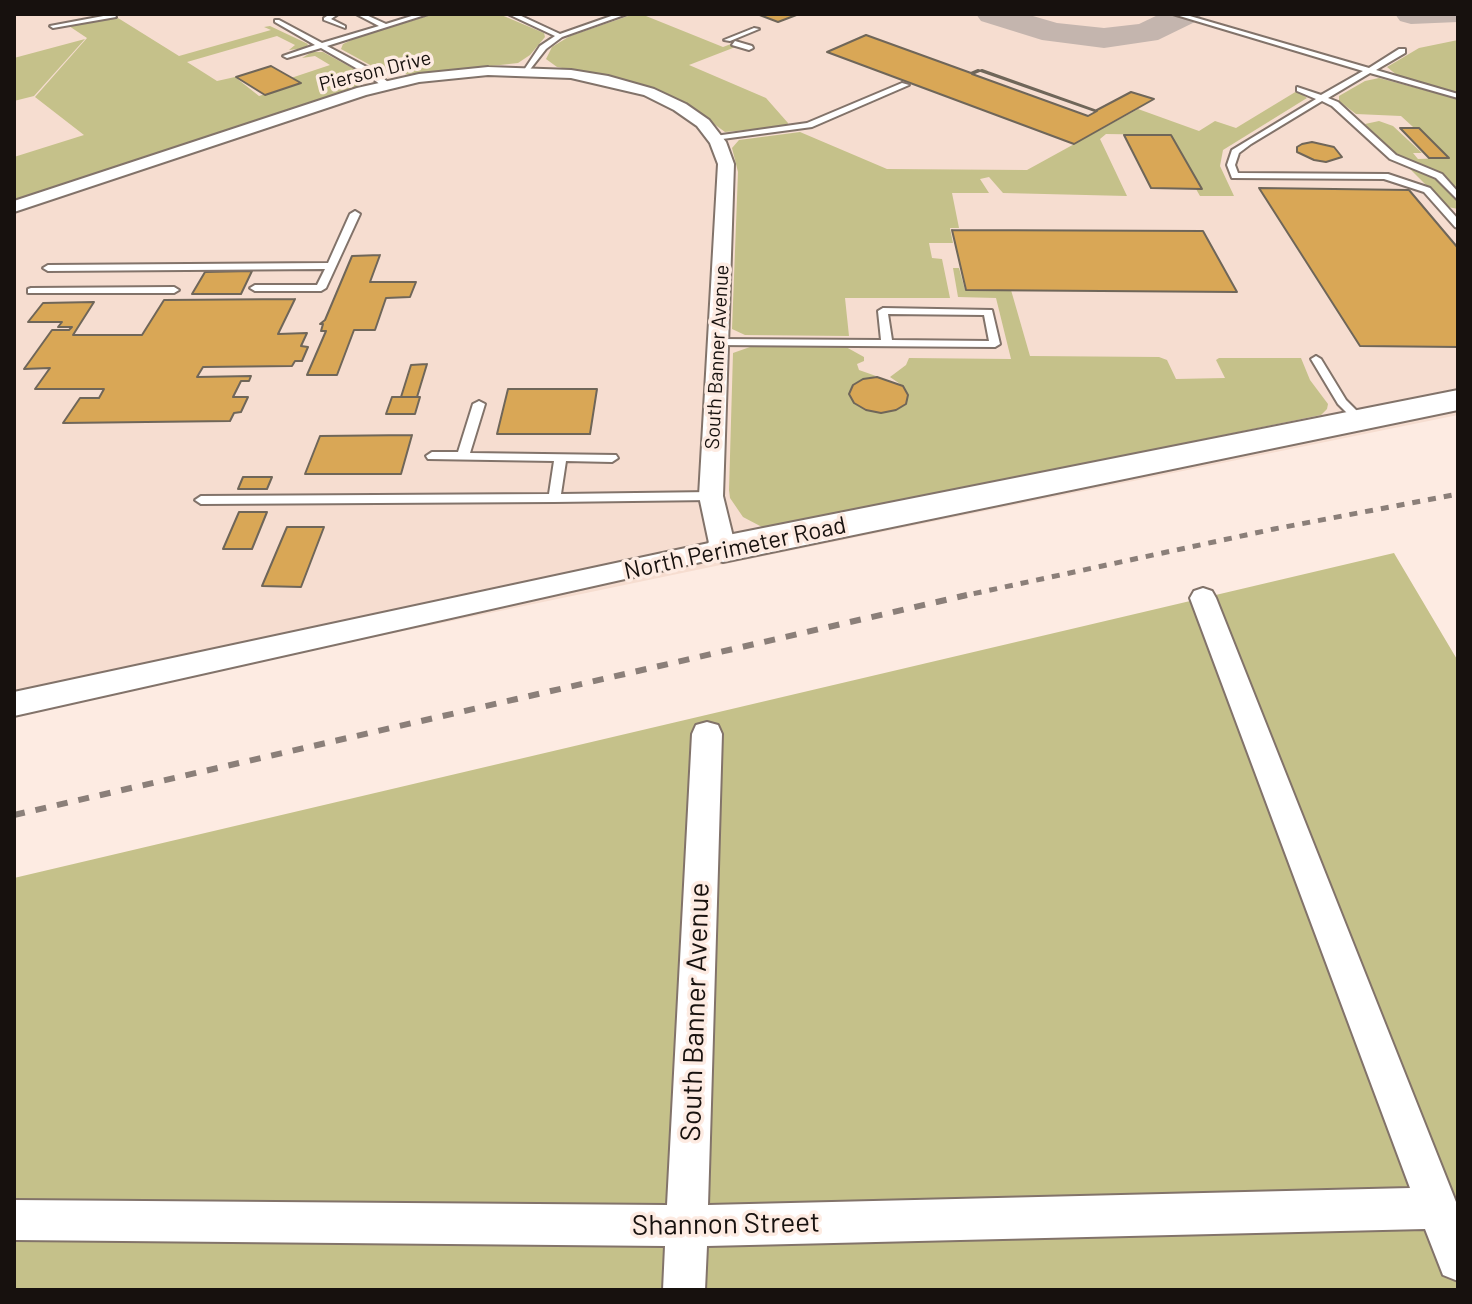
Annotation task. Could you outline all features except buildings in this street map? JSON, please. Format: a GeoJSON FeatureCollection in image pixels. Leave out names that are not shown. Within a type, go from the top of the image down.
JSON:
{"type":"FeatureCollection","features":[{"type":"Feature","properties":{"kind":"street","name":"Pierson Drive"},"geometry":{"type":"LineString","coordinates":[[14,207],[386,85],[458,73],[528,70],[597,78],[642,90],[687,111],[715,138],[726,164]]}},
{"type":"Feature","properties":{"kind":"street","name":"South Banner Avenue"},"geometry":{"type":"LineString","coordinates":[[723,549],[711,496],[726,164]]}},
{"type":"Feature","properties":{"kind":"street","name":"North Perimeter Road"},"geometry":{"type":"LineString","coordinates":[[14,704],[723,549],[1458,400]]}},
{"type":"Feature","properties":{"kind":"street"},"geometry":{"type":"LineString","coordinates":[[1203,598],[1458,1260]]}},
{"type":"Feature","properties":{"kind":"street","name":"South Banner Avenue"},"geometry":{"type":"LineString","coordinates":[[684,1290],[707,734]]}},
{"type":"Feature","properties":{"kind":"street","name":"Shannon Street"},"geometry":{"type":"LineString","coordinates":[[14,1220],[686,1226],[1438,1208]]}},
{"type":"Feature","properties":{"kind":"lane"},"geometry":{"type":"LineString","coordinates":[[335,14],[326,19],[343,27]]}},
{"type":"Feature","properties":{"kind":"lane"},"geometry":{"type":"LineString","coordinates":[[359,14],[385,26]]}},
{"type":"Feature","properties":{"kind":"lane"},"geometry":{"type":"LineString","coordinates":[[287,56],[425,14]]}},
{"type":"Feature","properties":{"kind":"lane"},"geometry":{"type":"LineString","coordinates":[[511,14],[560,36]]}},
{"type":"Feature","properties":{"kind":"lane"},"geometry":{"type":"LineString","coordinates":[[528,70],[543,48],[560,36],[624,14]]}},
{"type":"Feature","properties":{"kind":"lane"},"geometry":{"type":"LineString","coordinates":[[1176,14],[1458,96]]}},
{"type":"Feature","properties":{"kind":"lane"},"geometry":{"type":"LineString","coordinates":[[53,26],[114,16]]}},
{"type":"Feature","properties":{"kind":"lane"},"geometry":{"type":"LineString","coordinates":[[277,21],[373,74],[386,85]]}},
{"type":"Feature","properties":{"kind":"lane"},"geometry":{"type":"LineString","coordinates":[[749,48],[731,41],[756,29]]}},
{"type":"Feature","properties":{"kind":"lane"},"geometry":{"type":"LineString","coordinates":[[1402,51],[1235,152],[1231,165],[1235,176],[1385,176],[1427,190],[1458,225]]}},
{"type":"Feature","properties":{"kind":"lane"},"geometry":{"type":"LineString","coordinates":[[715,138],[809,125],[905,85]]}},
{"type":"Feature","properties":{"kind":"lane"},"geometry":{"type":"LineString","coordinates":[[1300,89],[1324,98],[1343,110],[1393,157],[1439,176],[1458,197]]}},
{"type":"Feature","properties":{"kind":"lane"},"geometry":{"type":"LineString","coordinates":[[255,288],[321,288],[355,214]]}},
{"type":"Feature","properties":{"kind":"lane"},"geometry":{"type":"LineString","coordinates":[[48,268],[331,266]]}},
{"type":"Feature","properties":{"kind":"lane"},"geometry":{"type":"LineString","coordinates":[[31,291],[174,290]]}},
{"type":"Feature","properties":{"kind":"lane"},"geometry":{"type":"LineString","coordinates":[[716,342],[995,344],[988,312],[883,311],[887,343]]}},
{"type":"Feature","properties":{"kind":"lane"},"geometry":{"type":"LineString","coordinates":[[1316,359],[1342,402],[1360,420]]}},
{"type":"Feature","properties":{"kind":"lane"},"geometry":{"type":"LineString","coordinates":[[463,456],[479,404]]}},
{"type":"Feature","properties":{"kind":"lane"},"geometry":{"type":"LineString","coordinates":[[432,456],[612,458]]}},
{"type":"Feature","properties":{"kind":"lane"},"geometry":{"type":"LineString","coordinates":[[554,498],[561,457]]}},
{"type":"Feature","properties":{"kind":"lane"},"geometry":{"type":"LineString","coordinates":[[201,500],[711,496]]}},
{"type":"Feature","properties":{"kind":"shaded area"},"geometry":{"type":"Polygon","coordinates":[[[14,14],[1458,14],[1458,415],[730,563],[236,666],[14,716],[14,14]]]}},
{"type":"Feature","properties":{"kind":"shaded area"},"geometry":{"type":"Polygon","coordinates":[[[434,14],[499,14],[544,33],[545,37],[530,55],[518,63],[412,75],[381,71],[341,49],[343,44],[356,38],[434,14]]]}},
{"type":"Feature","properties":{"kind":"shaded area"},"geometry":{"type":"Polygon","coordinates":[[[641,14],[723,47],[731,44],[738,46],[689,65],[766,98],[788,123],[787,126],[725,132],[688,105],[659,91],[618,78],[557,67],[546,59],[552,47],[570,36],[641,14]]]}},
{"type":"Feature","properties":{"kind":"shaded area"},"geometry":{"type":"Polygon","coordinates":[[[118,18],[179,56],[271,30],[264,27],[270,26],[308,44],[306,48],[289,50],[295,45],[277,36],[187,62],[217,81],[235,77],[259,96],[298,84],[291,78],[330,65],[315,56],[302,58],[312,52],[323,52],[354,69],[364,79],[360,86],[347,92],[14,203],[14,157],[84,135],[35,97],[87,38],[69,26],[118,18]]]}},
{"type":"Feature","properties":{"kind":"shaded area"},"geometry":{"type":"Polygon","coordinates":[[[85,39],[34,96],[14,101],[14,58],[85,39]]]}},
{"type":"Feature","properties":{"kind":"shaded area"},"geometry":{"type":"Polygon","coordinates":[[[1458,40],[1458,93],[1398,76],[1387,67],[1419,48],[1458,40]]]}},
{"type":"Feature","properties":{"kind":"shaded area"},"geometry":{"type":"Polygon","coordinates":[[[1379,78],[1458,99],[1458,209],[1448,207],[1365,124],[1379,121],[1393,126],[1422,153],[1413,153],[1418,159],[1447,158],[1401,116],[1356,114],[1339,101],[1339,96],[1365,81],[1379,78]]]}},
{"type":"Feature","properties":{"kind":"shaded area"},"geometry":{"type":"Polygon","coordinates":[[[1297,91],[1307,98],[1223,150],[1220,166],[1234,196],[1200,196],[1196,189],[1201,188],[1170,135],[1106,134],[1100,139],[1127,196],[1003,193],[989,177],[980,179],[989,193],[952,193],[959,228],[950,228],[953,243],[929,243],[932,258],[942,259],[950,298],[845,298],[849,336],[745,335],[732,329],[738,172],[732,148],[739,140],[800,132],[887,169],[1027,170],[1138,109],[1199,131],[1215,121],[1236,128],[1297,91]]]}},
{"type":"Feature","properties":{"kind":"shaded area"},"geometry":{"type":"Polygon","coordinates":[[[953,268],[959,268],[965,290],[1011,290],[1030,356],[1159,357],[1167,360],[1176,379],[1225,378],[1216,360],[1219,358],[1301,358],[1310,380],[1328,404],[1327,409],[1321,415],[781,526],[762,527],[743,517],[730,498],[729,490],[733,353],[750,347],[846,347],[864,357],[864,361],[857,364],[859,370],[876,376],[853,385],[850,394],[881,413],[896,410],[906,404],[908,395],[903,386],[890,377],[906,365],[909,358],[1011,359],[996,298],[958,297],[953,268]]]}},
{"type":"Feature","properties":{"kind":"shaded area"},"geometry":{"type":"Polygon","coordinates":[[[1394,553],[1458,661],[1458,1290],[14,1290],[14,878],[1394,553]]]}},
{"type":"Feature","properties":{"kind":"taxiway"},"geometry":{"type":"LineString","coordinates":[[992,14],[1054,33],[1104,38],[1146,33],[1186,14]]}},
{"type":"Feature","properties":{"kind":"taxiway"},"geometry":{"type":"LineString","coordinates":[[1411,14],[1452,14]]}},
{"type":"Feature","properties":{"kind":"railway"},"geometry":{"type":"LineString","coordinates":[[963,596],[1274,529],[1458,494]]}},
{"type":"Feature","properties":{"kind":"railway"},"geometry":{"type":"LineString","coordinates":[[963,596],[967,595]]}},
{"type":"Feature","properties":{"kind":"railway"},"geometry":{"type":"LineString","coordinates":[[14,815],[963,596]]}},
{"type":"Feature","properties":{"kind":"railway"},"geometry":{"type":"LineString","coordinates":[[958,597],[963,596]]}}]}
